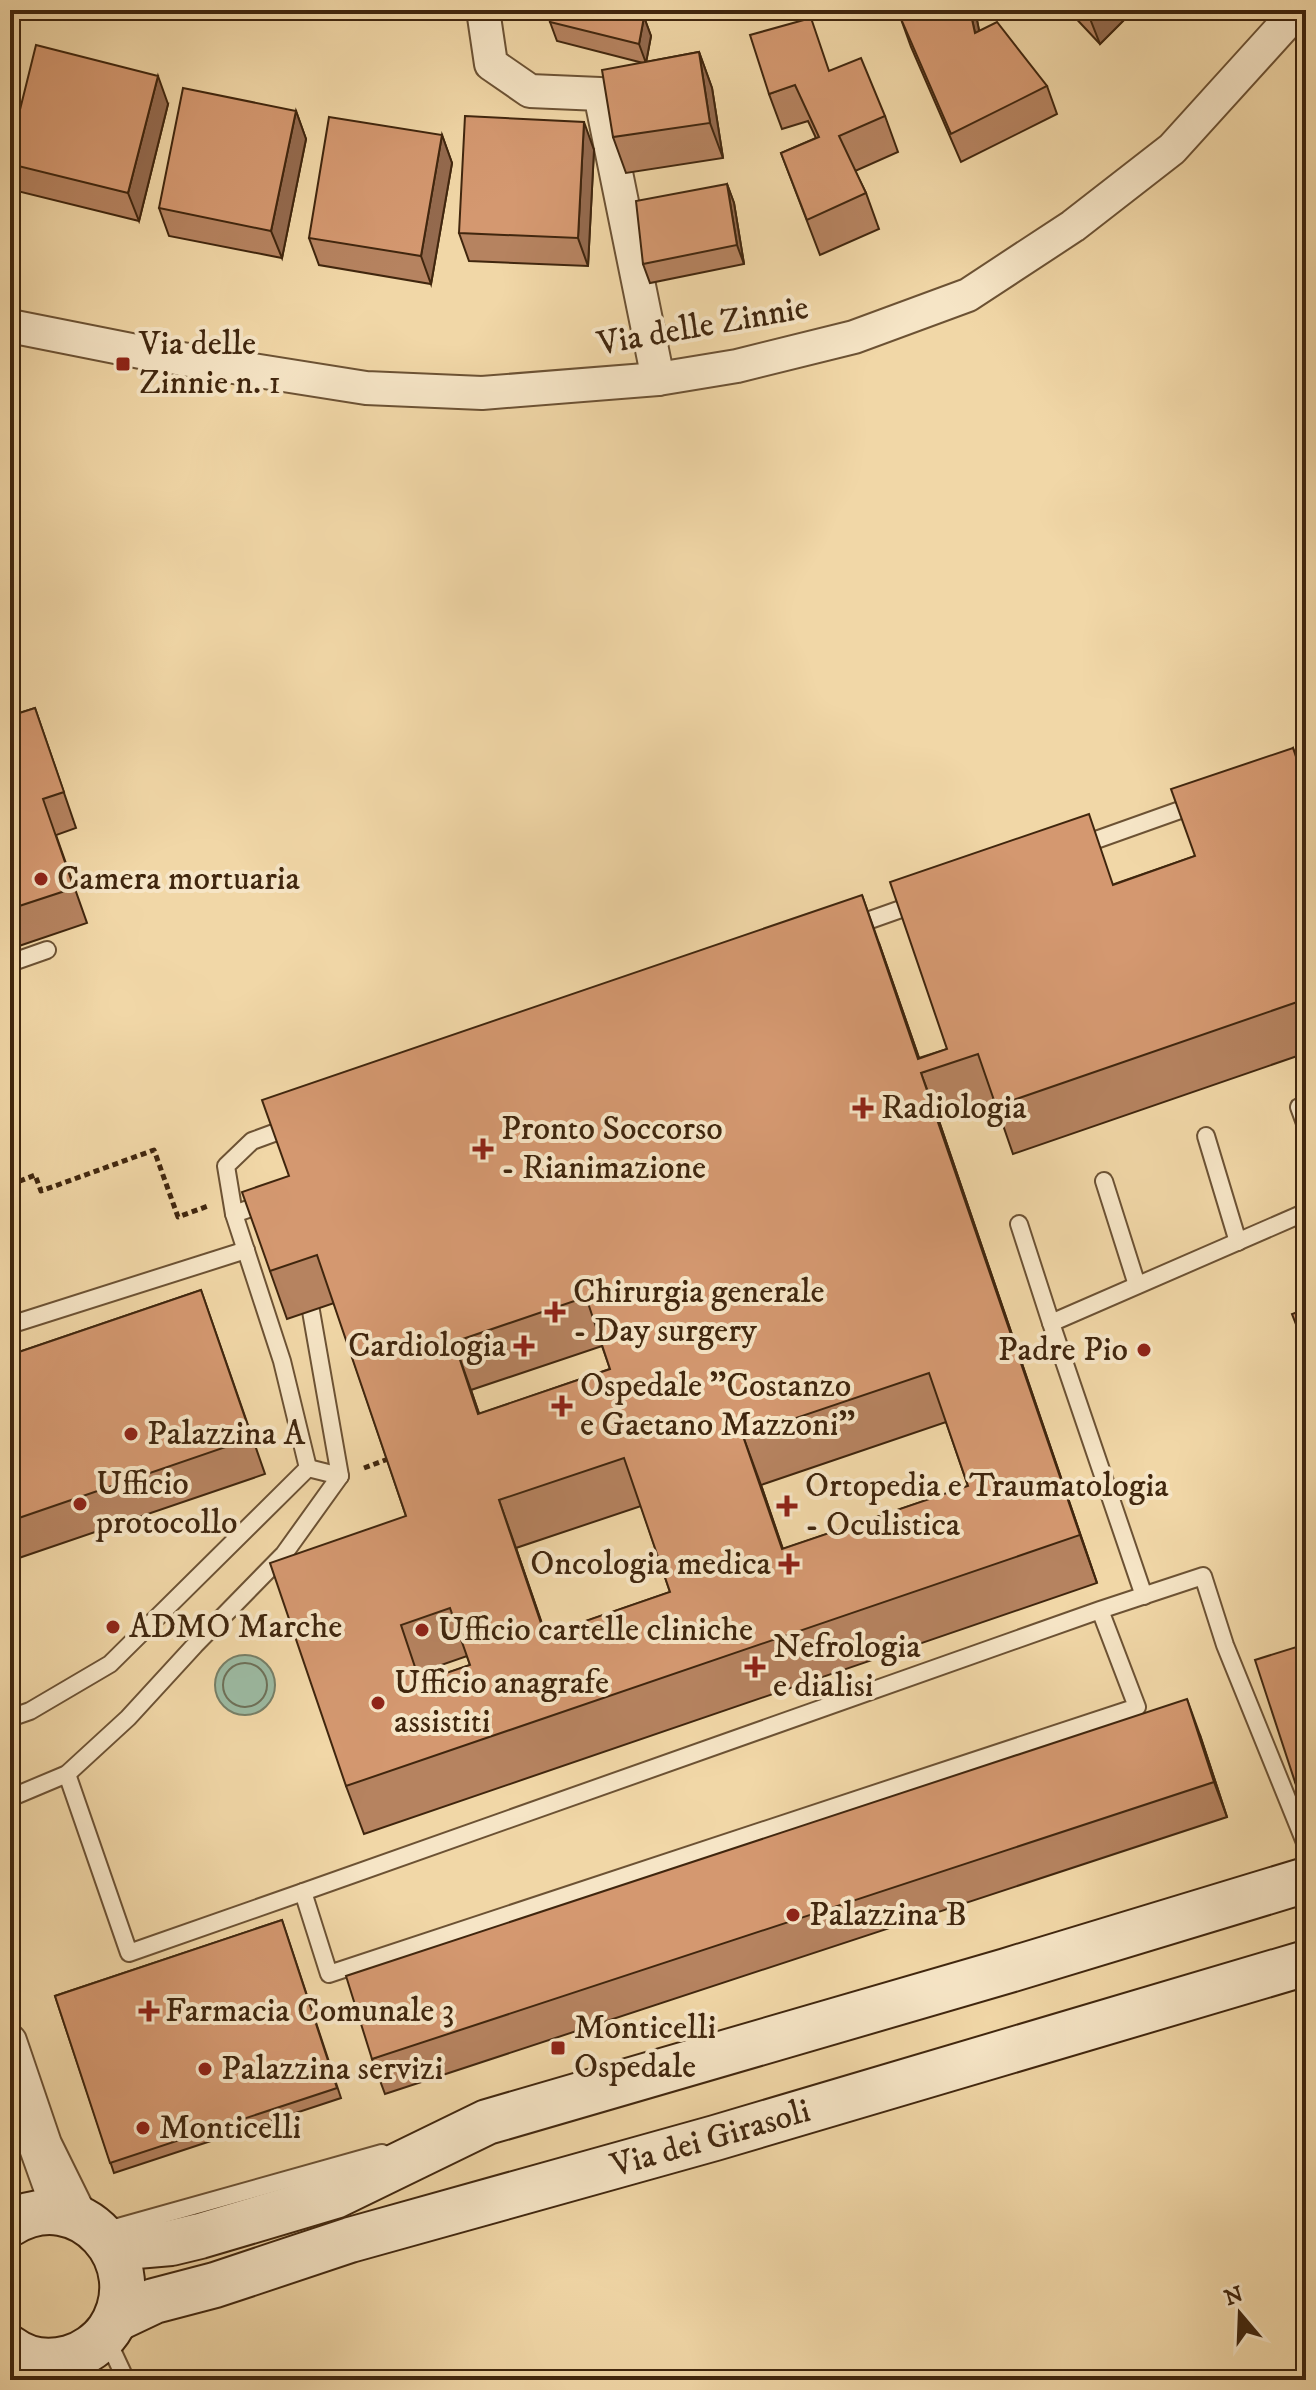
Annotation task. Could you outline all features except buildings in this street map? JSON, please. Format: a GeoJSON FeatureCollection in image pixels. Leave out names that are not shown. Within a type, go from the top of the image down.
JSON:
{"type":"FeatureCollection","features":[{"type":"Feature","properties":{"kind":"main road"},"geometry":{"type":"LineString","coordinates":[[71,2228],[171,2243],[200,2236],[335,2196],[487,2122],[1306,1880]]}},
{"type":"Feature","properties":{"kind":"main road","name":"Via dei Girasoli"},"geometry":{"type":"LineString","coordinates":[[13,2353],[36,2360],[55,2361],[83,2352],[111,2327],[154,2301],[215,2285],[350,2240],[715,2138],[1306,1963]]}},
{"type":"Feature","properties":{"kind":"main road"},"geometry":{"type":"LineString","coordinates":[[71,2228],[120,2265],[122,2302],[111,2327]]}},
{"type":"Feature","properties":{"kind":"street"},"geometry":{"type":"LineString","coordinates":[[483,10],[491,64],[530,91],[600,94],[658,379]]}},
{"type":"Feature","properties":{"kind":"street","name":"Via delle Zinnie"},"geometry":{"type":"LineString","coordinates":[[10,326],[151,354],[366,388],[482,393],[658,379],[737,366],[854,337],[968,295],[1073,226],[1172,149],[1298,10]]}},
{"type":"Feature","properties":{"kind":"street"},"geometry":{"type":"LineString","coordinates":[[10,2041],[71,2228]]}},
{"type":"Feature","properties":{"kind":"lane"},"geometry":{"type":"LineString","coordinates":[[1064,851],[1215,799]]}},
{"type":"Feature","properties":{"kind":"lane"},"geometry":{"type":"LineString","coordinates":[[838,932],[929,900]]}},
{"type":"Feature","properties":{"kind":"lane"},"geometry":{"type":"LineString","coordinates":[[10,963],[47,950]]}},
{"type":"Feature","properties":{"kind":"lane"},"geometry":{"type":"LineString","coordinates":[[1299,1107],[1306,1126]]}},
{"type":"Feature","properties":{"kind":"lane"},"geometry":{"type":"LineString","coordinates":[[308,1468],[282,1361],[233,1206],[226,1166],[252,1141],[312,1119]]}},
{"type":"Feature","properties":{"kind":"lane"},"geometry":{"type":"LineString","coordinates":[[1206,1136],[1238,1242]]}},
{"type":"Feature","properties":{"kind":"lane"},"geometry":{"type":"LineString","coordinates":[[1104,1181],[1137,1285]]}},
{"type":"Feature","properties":{"kind":"lane"},"geometry":{"type":"LineString","coordinates":[[233,1206],[272,1200],[276,1211]]}},
{"type":"Feature","properties":{"kind":"lane"},"geometry":{"type":"LineString","coordinates":[[1051,1323],[1306,1212]]}},
{"type":"Feature","properties":{"kind":"lane"},"geometry":{"type":"LineString","coordinates":[[1019,1224],[1144,1596]]}},
{"type":"Feature","properties":{"kind":"lane"},"geometry":{"type":"LineString","coordinates":[[10,1325],[246,1250]]}},
{"type":"Feature","properties":{"kind":"lane"},"geometry":{"type":"LineString","coordinates":[[10,1798],[67,1774],[128,1718],[284,1554],[340,1476],[311,1311]]}},
{"type":"Feature","properties":{"kind":"lane"},"geometry":{"type":"LineString","coordinates":[[308,1468],[340,1476]]}},
{"type":"Feature","properties":{"kind":"lane"},"geometry":{"type":"LineString","coordinates":[[10,1718],[30,1711],[110,1664],[308,1468]]}},
{"type":"Feature","properties":{"kind":"lane"},"geometry":{"type":"LineString","coordinates":[[67,1774],[129,1953],[1203,1576],[1225,1645],[1306,1845]]}},
{"type":"Feature","properties":{"kind":"lane"},"geometry":{"type":"LineString","coordinates":[[303,1892],[329,1974],[1137,1707],[1100,1610]]}},
{"type":"Feature","properties":{"kind":"lane"},"geometry":{"type":"LineString","coordinates":[[10,2099],[71,2228]]}},
{"type":"Feature","properties":{"kind":"lane"},"geometry":{"type":"LineString","coordinates":[[111,2327],[126,2380]]}},
{"type":"Feature","properties":{"kind":"path"},"geometry":{"type":"LineString","coordinates":[[10,1185],[35,1175],[41,1191],[154,1150],[178,1217],[233,1206]]}},
{"type":"Feature","properties":{"kind":"water"},"geometry":{"type":"Polygon","coordinates":[[[245,1655],[266,1664],[275,1685],[266,1706],[245,1715],[224,1706],[215,1685],[224,1664],[245,1655]]]}},
{"type":"Feature","properties":{"kind":"place","name":"Via delle Zinnie n. 1"},"geometry":{"type":"Point","coordinates":[123,364]}},
{"type":"Feature","properties":{"kind":"place","name":"Camera mortuaria"},"geometry":{"type":"Point","coordinates":[41,879]}},
{"type":"Feature","properties":{"kind":"place","name":"Radiologia"},"geometry":{"type":"Point","coordinates":[863,1108]}},
{"type":"Feature","properties":{"kind":"place","name":"Pronto Soccorso - Rianimazione"},"geometry":{"type":"Point","coordinates":[483,1149]}},
{"type":"Feature","properties":{"kind":"place","name":"Chirurgia generale - Day surgery"},"geometry":{"type":"Point","coordinates":[555,1312]}},
{"type":"Feature","properties":{"kind":"place","name":"Cardiologia"},"geometry":{"type":"Point","coordinates":[524,1346]}},
{"type":"Feature","properties":{"kind":"place","name":"Padre Pio"},"geometry":{"type":"Point","coordinates":[1144,1350]}},
{"type":"Feature","properties":{"kind":"place","name":"Ospedale \"Costanzo e Gaetano Mazzoni\""},"geometry":{"type":"Point","coordinates":[562,1406]}},
{"type":"Feature","properties":{"kind":"place","name":"Palazzina A"},"geometry":{"type":"Point","coordinates":[131,1434]}},
{"type":"Feature","properties":{"kind":"place","name":"Ufficio protocollo"},"geometry":{"type":"Point","coordinates":[80,1504]}},
{"type":"Feature","properties":{"kind":"place","name":"Ortopedia e Traumatologia - Oculistica"},"geometry":{"type":"Point","coordinates":[787,1506]}},
{"type":"Feature","properties":{"kind":"place","name":"Oncologia medica"},"geometry":{"type":"Point","coordinates":[789,1564]}},
{"type":"Feature","properties":{"kind":"place","name":"ADMO Marche"},"geometry":{"type":"Point","coordinates":[113,1627]}},
{"type":"Feature","properties":{"kind":"place","name":"Ufficio cartelle cliniche"},"geometry":{"type":"Point","coordinates":[422,1630]}},
{"type":"Feature","properties":{"kind":"place","name":"Nefrologia e dialisi"},"geometry":{"type":"Point","coordinates":[755,1667]}},
{"type":"Feature","properties":{"kind":"place","name":"Ufficio anagrafe assistiti"},"geometry":{"type":"Point","coordinates":[378,1703]}},
{"type":"Feature","properties":{"kind":"place","name":"Palazzina B"},"geometry":{"type":"Point","coordinates":[793,1915]}},
{"type":"Feature","properties":{"kind":"place","name":"Farmacia Comunale 3"},"geometry":{"type":"Point","coordinates":[149,2011]}},
{"type":"Feature","properties":{"kind":"place","name":"Monticelli Ospedale"},"geometry":{"type":"Point","coordinates":[558,2048]}},
{"type":"Feature","properties":{"kind":"place","name":"Palazzina servizi"},"geometry":{"type":"Point","coordinates":[205,2069]}},
{"type":"Feature","properties":{"kind":"place","name":"Monticelli"},"geometry":{"type":"Point","coordinates":[143,2128]}}]}
